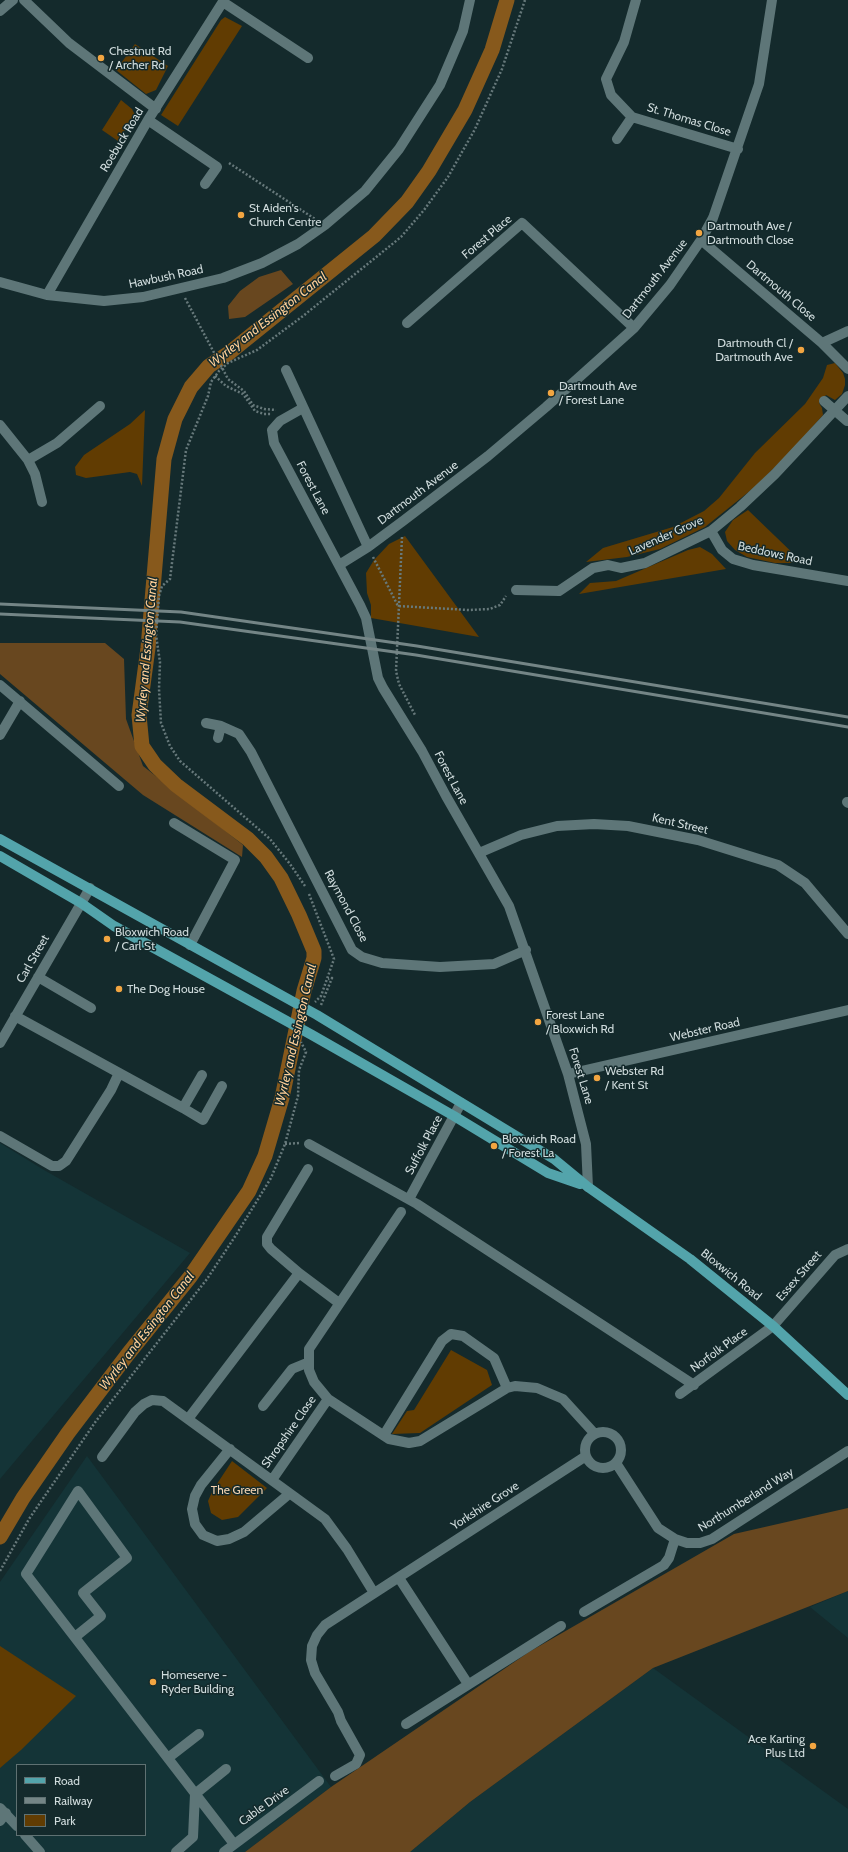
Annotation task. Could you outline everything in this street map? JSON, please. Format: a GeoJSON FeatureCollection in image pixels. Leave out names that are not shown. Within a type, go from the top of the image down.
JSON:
{"type":"FeatureCollection","features":[{"type":"Feature","properties":{"kind":"main road"},"geometry":{"type":"LineString","coordinates":[[0,839],[90,888],[286,1000],[316,1015],[554,1159],[588,1187]]}},
{"type":"Feature","properties":{"kind":"main road"},"geometry":{"type":"LineString","coordinates":[[0,856],[81,903],[114,926],[372,1069],[454,1116],[548,1173],[588,1187]]}},
{"type":"Feature","properties":{"kind":"main road"},"geometry":{"type":"LineString","coordinates":[[372,1069],[380,1054]]}},
{"type":"Feature","properties":{"kind":"main road","name":"Bloxwich Road"},"geometry":{"type":"LineString","coordinates":[[588,1187],[690,1259],[773,1326],[848,1395]]}},
{"type":"Feature","properties":{"kind":"street"},"geometry":{"type":"LineString","coordinates":[[0,11],[13,0]]}},
{"type":"Feature","properties":{"kind":"street"},"geometry":{"type":"LineString","coordinates":[[24,0],[36,4],[69,43],[156,109]]}},
{"type":"Feature","properties":{"kind":"street","name":"Hawbush Road"},"geometry":{"type":"LineString","coordinates":[[0,282],[47,295],[104,301],[143,297],[223,278],[262,263],[298,244],[325,225],[365,191],[399,149],[440,85],[463,31],[470,0]]}},
{"type":"Feature","properties":{"kind":"street","name":"St. Thomas Close"},"geometry":{"type":"LineString","coordinates":[[636,0],[624,42],[606,79],[611,95],[632,117],[738,149]]}},
{"type":"Feature","properties":{"kind":"street","name":"Dartmouth Avenue"},"geometry":{"type":"LineString","coordinates":[[339,565],[368,547],[403,521],[493,451],[546,407],[634,328],[670,286],[701,240],[713,218],[738,149],[759,84],[772,0]]}},
{"type":"Feature","properties":{"kind":"street"},"geometry":{"type":"LineString","coordinates":[[223,1],[308,58]]}},
{"type":"Feature","properties":{"kind":"street","name":"Roebuck Road"},"geometry":{"type":"LineString","coordinates":[[47,295],[148,120],[223,1]]}},
{"type":"Feature","properties":{"kind":"street","name":"St. Thomas Close"},"geometry":{"type":"LineString","coordinates":[[617,139],[632,117]]}},
{"type":"Feature","properties":{"kind":"street"},"geometry":{"type":"LineString","coordinates":[[148,120],[218,167],[205,184]]}},
{"type":"Feature","properties":{"kind":"street","name":"Forest Place"},"geometry":{"type":"LineString","coordinates":[[407,323],[522,223],[634,328]]}},
{"type":"Feature","properties":{"kind":"street","name":"Dartmouth Close"},"geometry":{"type":"LineString","coordinates":[[701,240],[822,342],[848,369]]}},
{"type":"Feature","properties":{"kind":"street"},"geometry":{"type":"LineString","coordinates":[[822,342],[848,331]]}},
{"type":"Feature","properties":{"kind":"street","name":"Forest Lane"},"geometry":{"type":"LineString","coordinates":[[286,370],[368,547]]}},
{"type":"Feature","properties":{"kind":"street","name":"Lavender Grove"},"geometry":{"type":"LineString","coordinates":[[516,590],[559,591],[593,568],[608,565],[621,568],[645,563],[711,531],[740,507],[775,474],[848,396]]}},
{"type":"Feature","properties":{"kind":"street"},"geometry":{"type":"LineString","coordinates":[[824,401],[847,421]]}},
{"type":"Feature","properties":{"kind":"street"},"geometry":{"type":"LineString","coordinates":[[28,460],[57,442],[100,406]]}},
{"type":"Feature","properties":{"kind":"street","name":"Forest Lane"},"geometry":{"type":"LineString","coordinates":[[303,408],[280,421],[272,430],[274,443],[366,618],[378,678],[422,751],[509,906],[526,950],[568,1074],[586,1144],[588,1187]]}},
{"type":"Feature","properties":{"kind":"street"},"geometry":{"type":"LineString","coordinates":[[0,425],[28,460],[35,474],[42,502]]}},
{"type":"Feature","properties":{"kind":"street","name":"Beddows Road"},"geometry":{"type":"LineString","coordinates":[[711,531],[722,550],[733,559],[753,565],[848,581]]}},
{"type":"Feature","properties":{"kind":"street"},"geometry":{"type":"LineString","coordinates":[[0,685],[119,786]]}},
{"type":"Feature","properties":{"kind":"street"},"geometry":{"type":"LineString","coordinates":[[0,735],[20,701]]}},
{"type":"Feature","properties":{"kind":"street","name":"Raymond Close"},"geometry":{"type":"LineString","coordinates":[[206,723],[221,726],[239,734],[251,752],[352,950],[362,957],[382,963],[440,967],[494,964],[526,950]]}},
{"type":"Feature","properties":{"kind":"street"},"geometry":{"type":"LineString","coordinates":[[218,738],[221,726]]}},
{"type":"Feature","properties":{"kind":"street"},"geometry":{"type":"LineString","coordinates":[[174,823],[236,860],[190,945]]}},
{"type":"Feature","properties":{"kind":"street","name":"Kent Street"},"geometry":{"type":"LineString","coordinates":[[478,853],[521,835],[556,826],[594,824],[628,826],[698,840],[778,864],[805,883],[848,934]]}},
{"type":"Feature","properties":{"kind":"street","name":"Carl Street"},"geometry":{"type":"LineString","coordinates":[[0,1042],[90,888]]}},
{"type":"Feature","properties":{"kind":"street"},"geometry":{"type":"LineString","coordinates":[[38,977],[92,1008]]}},
{"type":"Feature","properties":{"kind":"street","name":"Webster Road"},"geometry":{"type":"LineString","coordinates":[[568,1074],[848,1010]]}},
{"type":"Feature","properties":{"kind":"street"},"geometry":{"type":"LineString","coordinates":[[15,1016],[203,1120],[222,1086]]}},
{"type":"Feature","properties":{"kind":"street"},"geometry":{"type":"LineString","coordinates":[[0,1136],[52,1166],[59,1166],[66,1161],[111,1090],[119,1073]]}},
{"type":"Feature","properties":{"kind":"street"},"geometry":{"type":"LineString","coordinates":[[183,1108],[202,1075]]}},
{"type":"Feature","properties":{"kind":"street","name":"Suffolk Place"},"geometry":{"type":"LineString","coordinates":[[409,1199],[461,1103]]}},
{"type":"Feature","properties":{"kind":"street"},"geometry":{"type":"LineString","coordinates":[[309,1144],[409,1199],[694,1384]]}},
{"type":"Feature","properties":{"kind":"street"},"geometry":{"type":"LineString","coordinates":[[308,1169],[266,1237],[267,1244],[299,1273],[340,1303]]}},
{"type":"Feature","properties":{"kind":"street"},"geometry":{"type":"LineString","coordinates":[[401,1212],[309,1349],[309,1370],[314,1382],[328,1399],[389,1439],[409,1442],[420,1441],[507,1388],[515,1386],[537,1388],[563,1399],[594,1433]]}},
{"type":"Feature","properties":{"kind":"street","name":"Essex Street"},"geometry":{"type":"LineString","coordinates":[[773,1326],[835,1255],[848,1249]]}},
{"type":"Feature","properties":{"kind":"street"},"geometry":{"type":"LineString","coordinates":[[188,1419],[299,1273]]}},
{"type":"Feature","properties":{"kind":"street","name":"Norfolk Place"},"geometry":{"type":"LineString","coordinates":[[680,1394],[773,1326]]}},
{"type":"Feature","properties":{"kind":"street"},"geometry":{"type":"LineString","coordinates":[[384,1436],[442,1341],[451,1334],[463,1336],[494,1358],[507,1388]]}},
{"type":"Feature","properties":{"kind":"street"},"geometry":{"type":"LineString","coordinates":[[263,1406],[292,1369],[309,1362]]}},
{"type":"Feature","properties":{"kind":"street","name":"Shropshire Close"},"geometry":{"type":"LineString","coordinates":[[272,1480],[328,1399]]}},
{"type":"Feature","properties":{"kind":"street","name":"Shropshire Close"},"geometry":{"type":"LineString","coordinates":[[102,1457],[135,1412],[144,1404],[152,1400],[163,1401],[325,1519],[347,1549],[374,1593]]}},
{"type":"Feature","properties":{"kind":"street"},"geometry":{"type":"LineString","coordinates":[[606,1432],[617,1438],[621,1446],[621,1455],[616,1463],[606,1468],[594,1466],[586,1456],[585,1448],[588,1439],[594,1433],[606,1432]]}},
{"type":"Feature","properties":{"kind":"street"},"geometry":{"type":"LineString","coordinates":[[230,1449],[201,1485],[195,1496],[192,1509],[195,1524],[203,1535],[217,1541],[229,1539],[244,1532],[289,1494]]}},
{"type":"Feature","properties":{"kind":"street","name":"Northumberland Way"},"geometry":{"type":"LineString","coordinates":[[616,1463],[658,1528],[675,1539],[687,1543],[700,1543],[712,1538],[848,1451]]}},
{"type":"Feature","properties":{"kind":"street","name":"Yorkshire Grove"},"geometry":{"type":"LineString","coordinates":[[335,1776],[356,1764],[360,1755],[341,1721],[338,1712],[315,1674],[311,1660],[312,1646],[317,1635],[326,1625],[374,1593],[586,1456]]}},
{"type":"Feature","properties":{"kind":"street"},"geometry":{"type":"LineString","coordinates":[[75,1637],[101,1616],[83,1593],[127,1558],[78,1491],[26,1574],[234,1844]]}},
{"type":"Feature","properties":{"kind":"street"},"geometry":{"type":"LineString","coordinates":[[584,1612],[664,1565],[669,1558],[675,1539]]}},
{"type":"Feature","properties":{"kind":"street"},"geometry":{"type":"LineString","coordinates":[[399,1578],[468,1684]]}},
{"type":"Feature","properties":{"kind":"street"},"geometry":{"type":"LineString","coordinates":[[406,1724],[561,1626]]}},
{"type":"Feature","properties":{"kind":"street"},"geometry":{"type":"LineString","coordinates":[[168,1758],[199,1734]]}},
{"type":"Feature","properties":{"kind":"street"},"geometry":{"type":"LineString","coordinates":[[176,1852],[193,1837],[195,1794],[226,1769]]}},
{"type":"Feature","properties":{"kind":"street","name":"Cable Drive"},"geometry":{"type":"LineString","coordinates":[[224,1852],[319,1781]]}},
{"type":"Feature","properties":{"kind":"street"},"geometry":{"type":"LineString","coordinates":[[2,1814],[16,1825]]}},
{"type":"Feature","properties":{"kind":"street"},"geometry":{"type":"LineString","coordinates":[[26,1836],[40,1852]]}},
{"type":"Feature","properties":{"kind":"path"},"geometry":{"type":"LineString","coordinates":[[158,649],[156,635],[159,596],[162,586],[170,579],[186,450],[208,396],[214,376],[228,363],[256,350],[350,278],[401,237],[424,210],[448,177],[475,129],[502,69],[525,0]]}},
{"type":"Feature","properties":{"kind":"path"},"geometry":{"type":"LineString","coordinates":[[225,161],[325,225]]}},
{"type":"Feature","properties":{"kind":"path"},"geometry":{"type":"LineString","coordinates":[[180,289],[206,340],[227,374],[228,379],[244,391],[253,405],[264,409],[280,410],[289,415]]}},
{"type":"Feature","properties":{"kind":"path"},"geometry":{"type":"LineString","coordinates":[[214,376],[226,386],[243,394],[254,411],[264,414],[289,415]]}},
{"type":"Feature","properties":{"kind":"path"},"geometry":{"type":"LineString","coordinates":[[396,671],[403,521]]}},
{"type":"Feature","properties":{"kind":"path"},"geometry":{"type":"LineString","coordinates":[[368,547],[398,606]]}},
{"type":"Feature","properties":{"kind":"path"},"geometry":{"type":"LineString","coordinates":[[398,606],[469,610],[490,609],[500,605],[509,593],[516,590]]}},
{"type":"Feature","properties":{"kind":"path"},"geometry":{"type":"LineString","coordinates":[[316,1015],[332,978],[328,979]]}},
{"type":"Feature","properties":{"kind":"shaded area"},"geometry":{"type":"Polygon","coordinates":[[[281,270],[293,284],[245,317],[229,319],[228,306],[240,291],[259,277],[281,270]]]}},
{"type":"Feature","properties":{"kind":"shaded area"},"geometry":{"type":"Polygon","coordinates":[[[0,643],[105,643],[124,659],[126,719],[143,766],[243,845],[242,857],[143,795],[0,674],[0,643]]]}},
{"type":"Feature","properties":{"kind":"shaded area"},"geometry":{"type":"Polygon","coordinates":[[[0,1143],[44,1170],[190,1253],[0,1479],[0,1143]]]}},
{"type":"Feature","properties":{"kind":"shaded area"},"geometry":{"type":"Polygon","coordinates":[[[87,1456],[331,1787],[245,1852],[0,1852],[0,1582],[87,1456]]]}},
{"type":"Feature","properties":{"kind":"shaded area"},"geometry":{"type":"Polygon","coordinates":[[[848,1508],[848,1591],[653,1668],[470,1802],[410,1852],[245,1852],[331,1787],[529,1652],[734,1534],[848,1508]]]}},
{"type":"Feature","properties":{"kind":"shaded area"},"geometry":{"type":"Polygon","coordinates":[[[848,1591],[848,1638],[810,1607],[848,1591]]]}},
{"type":"Feature","properties":{"kind":"shaded area"},"geometry":{"type":"Polygon","coordinates":[[[653,1668],[848,1809],[848,1852],[410,1852],[470,1802],[653,1668]]]}},
{"type":"Feature","properties":{"kind":"green space"},"geometry":{"type":"Polygon","coordinates":[[[225,17],[242,26],[178,126],[161,115],[221,20],[225,17]]]}},
{"type":"Feature","properties":{"kind":"green space"},"geometry":{"type":"Polygon","coordinates":[[[135,44],[168,66],[156,90],[146,94],[116,70],[135,44]]]}},
{"type":"Feature","properties":{"kind":"green space"},"geometry":{"type":"Polygon","coordinates":[[[121,100],[132,109],[135,115],[118,141],[102,130],[121,100]]]}},
{"type":"Feature","properties":{"kind":"green space"},"geometry":{"type":"Polygon","coordinates":[[[835,363],[843,373],[845,379],[842,394],[835,400],[826,395],[819,403],[822,408],[823,415],[793,449],[756,486],[705,527],[660,549],[627,557],[586,562],[603,548],[673,527],[704,511],[719,498],[755,453],[805,404],[823,378],[827,365],[835,363]]]}},
{"type":"Feature","properties":{"kind":"green space"},"geometry":{"type":"Polygon","coordinates":[[[145,410],[142,486],[137,474],[130,472],[86,478],[76,475],[75,467],[84,455],[130,424],[145,410]]]}},
{"type":"Feature","properties":{"kind":"green space"},"geometry":{"type":"Polygon","coordinates":[[[748,510],[803,563],[775,563],[747,557],[735,550],[727,541],[725,532],[733,520],[748,510]]]}},
{"type":"Feature","properties":{"kind":"green space"},"geometry":{"type":"Polygon","coordinates":[[[405,536],[479,637],[371,618],[371,605],[367,593],[366,573],[374,560],[389,544],[405,536]]]}},
{"type":"Feature","properties":{"kind":"green space"},"geometry":{"type":"Polygon","coordinates":[[[700,547],[712,554],[726,569],[579,594],[590,583],[616,581],[688,550],[700,547]]]}},
{"type":"Feature","properties":{"kind":"green space"},"geometry":{"type":"Polygon","coordinates":[[[451,1350],[487,1370],[492,1385],[420,1433],[392,1434],[407,1411],[414,1410],[451,1350]]]}},
{"type":"Feature","properties":{"kind":"green space","name":"The Green"},"geometry":{"type":"Polygon","coordinates":[[[232,1461],[267,1488],[238,1517],[222,1520],[211,1513],[208,1501],[213,1490],[232,1461]]]}},
{"type":"Feature","properties":{"kind":"green space"},"geometry":{"type":"Polygon","coordinates":[[[0,1646],[76,1696],[21,1750],[0,1768],[0,1646]]]}},
{"type":"Feature","properties":{"kind":"waterway","name":"Wyrley and Essington Canal"},"geometry":{"type":"LineString","coordinates":[[0,1537],[23,1498],[68,1433],[128,1354],[190,1277],[249,1191],[265,1156],[282,1098],[304,991],[314,958],[314,951],[299,915],[281,878],[266,857],[248,839],[176,785],[155,765],[142,746],[139,715],[148,648],[164,459],[175,419],[191,387],[209,366],[229,353],[374,236],[407,202],[429,171],[465,110],[492,50],[507,0]]}},
{"type":"Feature","properties":{"kind":"railway"},"geometry":{"type":"LineString","coordinates":[[0,604],[181,612],[417,646],[848,717]]}},
{"type":"Feature","properties":{"kind":"railway"},"geometry":{"type":"LineString","coordinates":[[0,614],[180,622],[416,655],[848,727]]}},
{"type":"Feature","properties":{"kind":"place","name":"Chestnut Rd / Archer Rd"},"geometry":{"type":"Point","coordinates":[101,58]}},
{"type":"Feature","properties":{"kind":"place","name":"St Aiden's Church Centre"},"geometry":{"type":"Point","coordinates":[241,215]}},
{"type":"Feature","properties":{"kind":"place","name":"Dartmouth Ave / Dartmouth Close"},"geometry":{"type":"Point","coordinates":[699,233]}},
{"type":"Feature","properties":{"kind":"place","name":"Dartmouth Cl / Dartmouth Ave"},"geometry":{"type":"Point","coordinates":[801,350]}},
{"type":"Feature","properties":{"kind":"place","name":"Dartmouth Ave / Forest Lane"},"geometry":{"type":"Point","coordinates":[551,393]}},
{"type":"Feature","properties":{"kind":"place","name":"Bloxwich Road / Carl St"},"geometry":{"type":"Point","coordinates":[107,939]}},
{"type":"Feature","properties":{"kind":"place","name":"The Dog House"},"geometry":{"type":"Point","coordinates":[119,989]}},
{"type":"Feature","properties":{"kind":"place","name":"Forest Lane / Bloxwich Rd"},"geometry":{"type":"Point","coordinates":[538,1022]}},
{"type":"Feature","properties":{"kind":"place","name":"Webster Rd / Kent St"},"geometry":{"type":"Point","coordinates":[597,1078]}},
{"type":"Feature","properties":{"kind":"place","name":"Bloxwich Road / Forest La"},"geometry":{"type":"Point","coordinates":[494,1146]}},
{"type":"Feature","properties":{"kind":"place","name":"Homeserve - Ryder Building"},"geometry":{"type":"Point","coordinates":[153,1682]}},
{"type":"Feature","properties":{"kind":"place","name":"Ace Karting Plus Ltd"},"geometry":{"type":"Point","coordinates":[813,1746]}}]}
